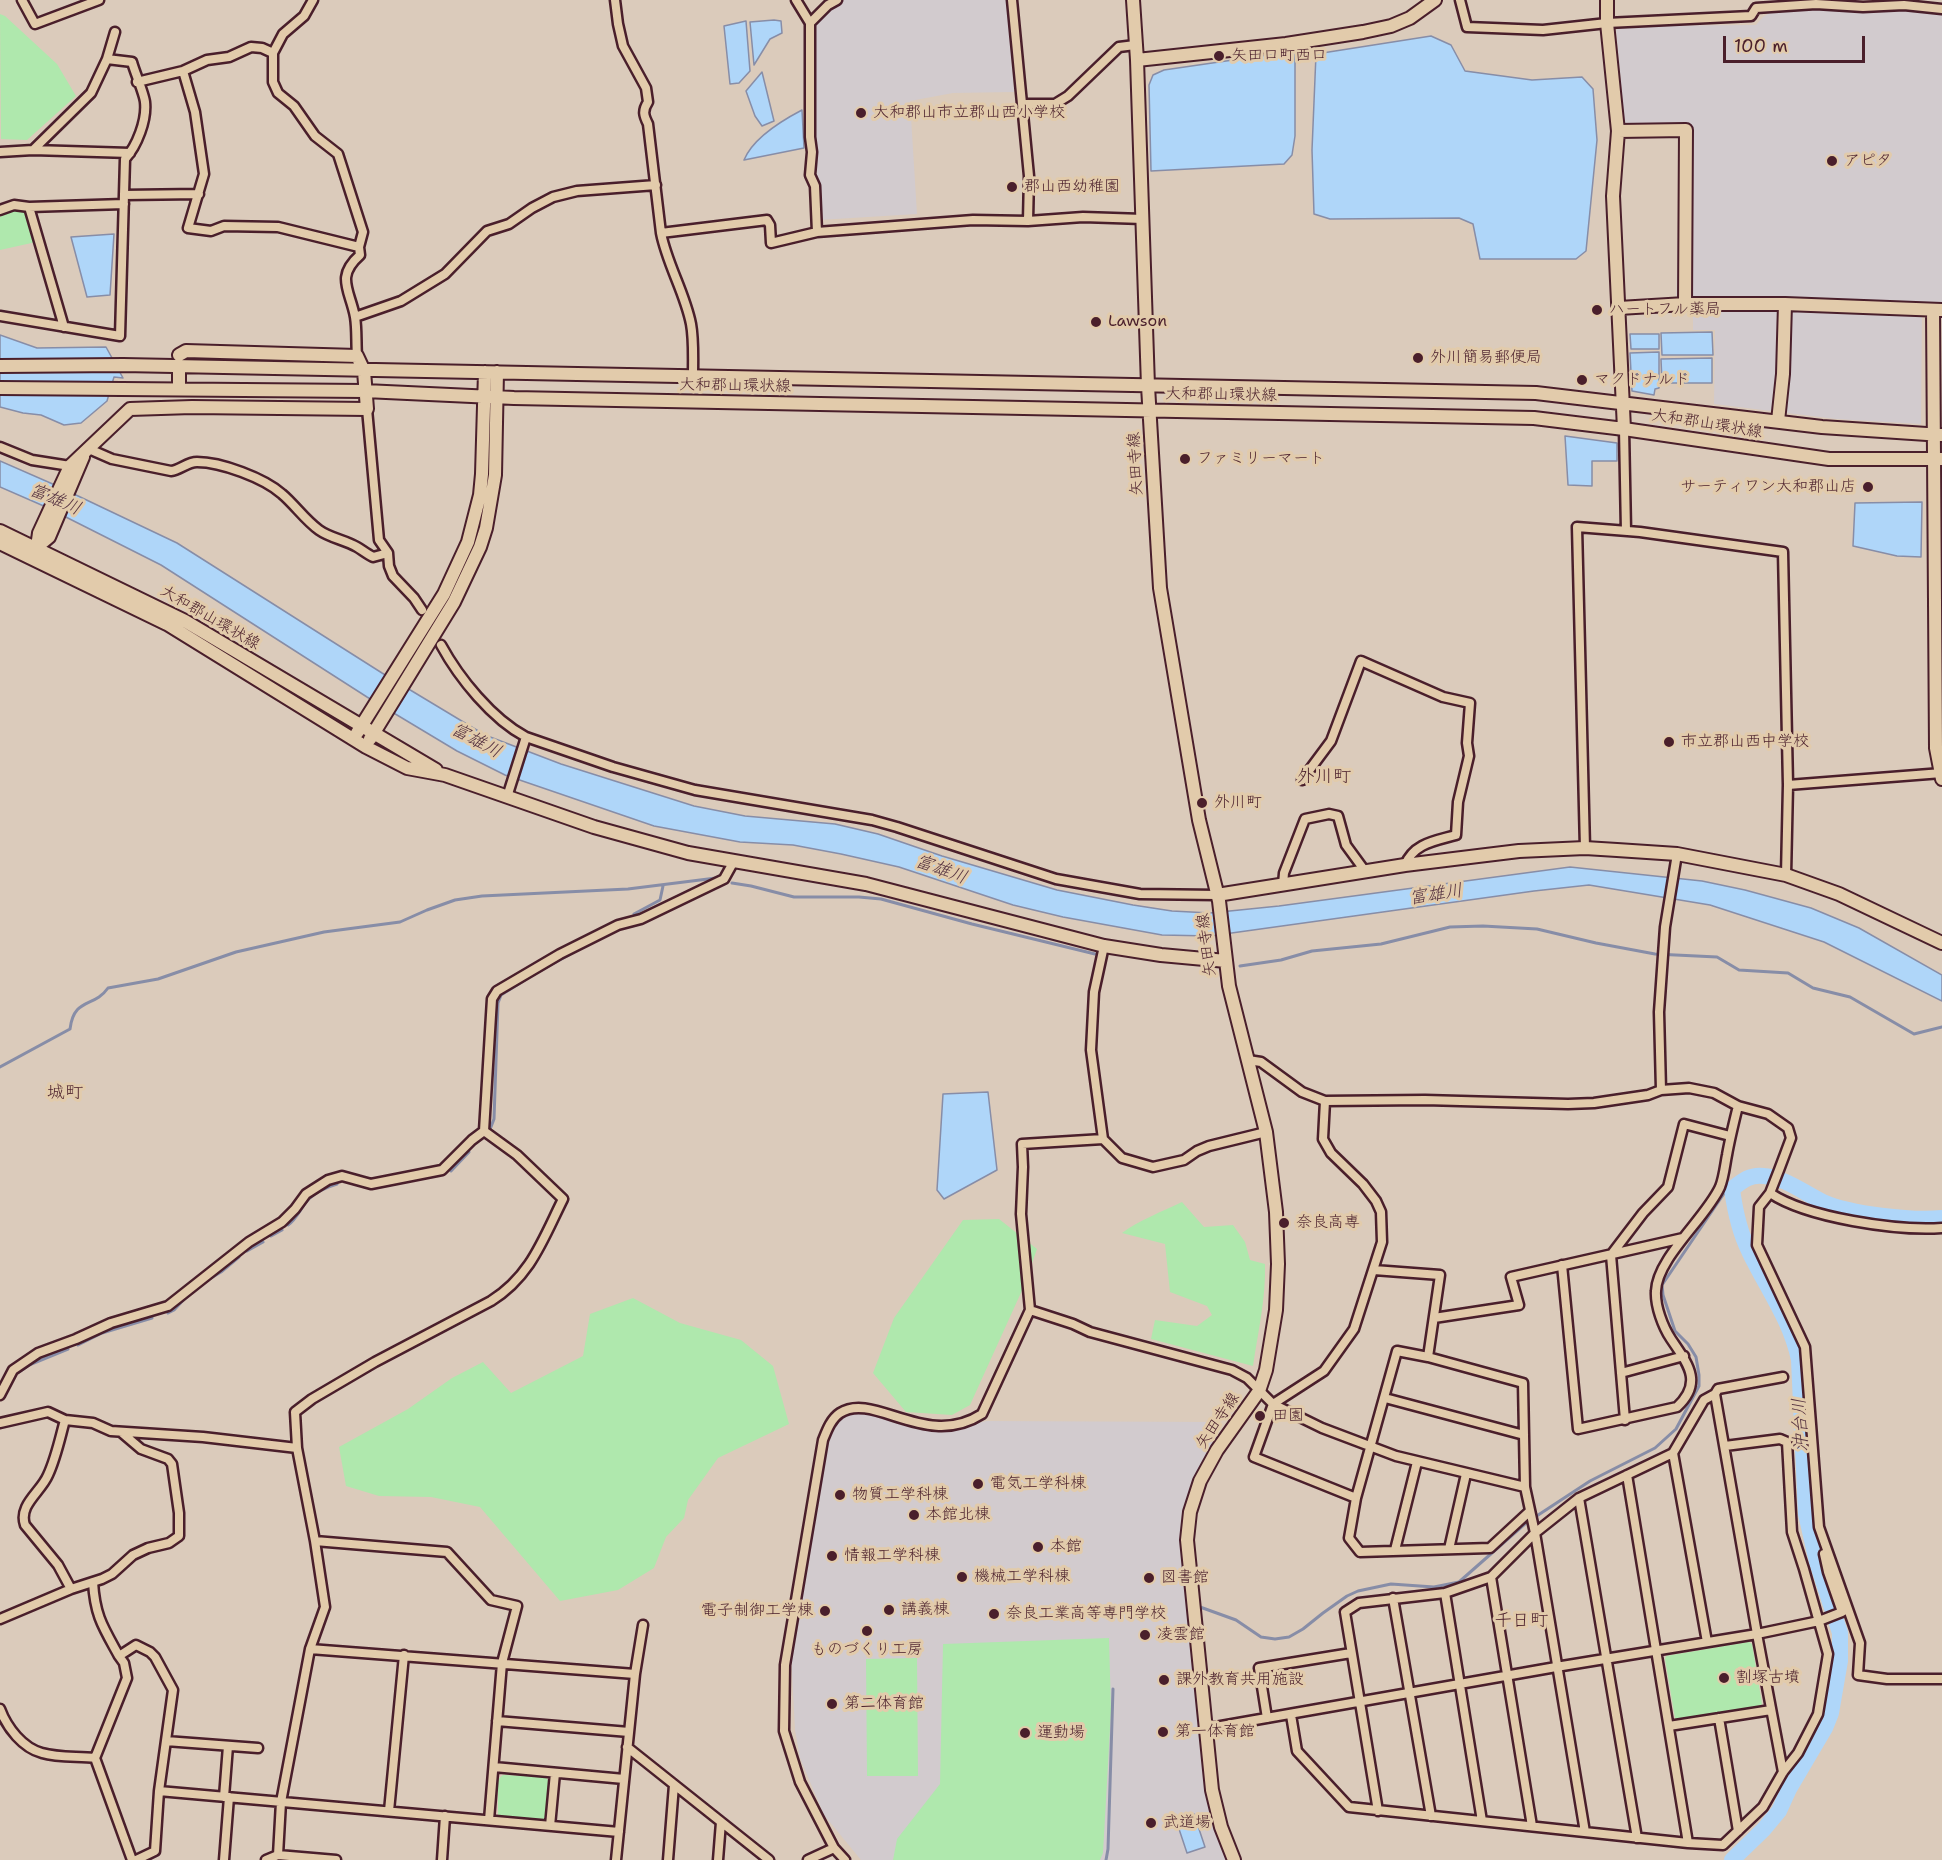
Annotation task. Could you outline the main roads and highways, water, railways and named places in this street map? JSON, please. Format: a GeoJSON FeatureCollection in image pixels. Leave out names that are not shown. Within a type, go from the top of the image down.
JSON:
{"type":"FeatureCollection","features":[{"type":"Feature","properties":{"kind":"main road","name":"矢田寺線"},"geometry":{"type":"LineString","coordinates":[[1133,0],[1149,411],[1160,588],[1199,820],[1218,898],[1229,986],[1266,1132],[1276,1212],[1278,1264],[1273,1328],[1266,1370],[1259,1391],[1217,1450],[1200,1481],[1190,1512],[1186,1540],[1212,1790],[1221,1827],[1234,1860]]}},
{"type":"Feature","properties":{"kind":"main road"},"geometry":{"type":"LineString","coordinates":[[1137,60],[1286,44],[1363,32],[1391,26],[1410,18],[1435,0]]}},
{"type":"Feature","properties":{"kind":"main road"},"geometry":{"type":"LineString","coordinates":[[1607,0],[1607,23],[1618,130],[1614,196],[1624,429]]}},
{"type":"Feature","properties":{"kind":"main road"},"geometry":{"type":"LineString","coordinates":[[1618,130],[1686,130],[1685,304]]}},
{"type":"Feature","properties":{"kind":"main road"},"geometry":{"type":"LineString","coordinates":[[1619,308],[1685,304],[1785,304],[1937,310],[1936,748],[1942,775]]}},
{"type":"Feature","properties":{"kind":"main road"},"geometry":{"type":"LineString","coordinates":[[1779,421],[1785,304]]}},
{"type":"Feature","properties":{"kind":"main road"},"geometry":{"type":"LineString","coordinates":[[35,552],[73,469],[87,451],[130,410],[178,405],[367,409],[364,370],[357,356],[186,351],[179,356]]}},
{"type":"Feature","properties":{"kind":"main road","name":"大和郡山環状線"},"geometry":{"type":"LineString","coordinates":[[0,366],[123,365],[1536,393],[1822,427],[1937,435]]}},
{"type":"Feature","properties":{"kind":"main road"},"geometry":{"type":"LineString","coordinates":[[179,370],[179,385]]}},
{"type":"Feature","properties":{"kind":"main road"},"geometry":{"type":"LineString","coordinates":[[366,747],[374,734],[377,715],[398,669],[444,594],[468,542],[480,495],[491,372]]}},
{"type":"Feature","properties":{"kind":"main road","name":"大和郡山環状線"},"geometry":{"type":"LineString","coordinates":[[0,388],[365,391],[490,397],[1534,418],[1829,459],[1937,459]]}},
{"type":"Feature","properties":{"kind":"main road"},"geometry":{"type":"LineString","coordinates":[[353,739],[362,726],[377,715],[408,676],[454,602],[472,566],[483,537],[495,475],[490,397]]}},
{"type":"Feature","properties":{"kind":"main road","name":"大和郡山環状線"},"geometry":{"type":"LineString","coordinates":[[0,531],[167,624],[366,747],[407,768],[445,775]]}},
{"type":"Feature","properties":{"kind":"main road","name":"大和郡山環状線"},"geometry":{"type":"LineString","coordinates":[[0,543],[35,552],[175,615],[445,775]]}},
{"type":"Feature","properties":{"kind":"main road"},"geometry":{"type":"LineString","coordinates":[[445,775],[594,827],[687,853],[866,884],[1104,946],[1161,955],[1226,955]]}},
{"type":"Feature","properties":{"kind":"main road"},"geometry":{"type":"LineString","coordinates":[[1218,898],[1405,865],[1519,851],[1585,848],[1786,875],[1839,894],[1942,943]]}},
{"type":"Feature","properties":{"kind":"water"},"geometry":{"type":"Polygon","coordinates":[[[746,21],[750,71],[739,83],[730,84],[724,26],[746,21]]]}},
{"type":"Feature","properties":{"kind":"water"},"geometry":{"type":"Polygon","coordinates":[[[781,21],[782,33],[770,39],[754,65],[750,22],[781,21]]]}},
{"type":"Feature","properties":{"kind":"water"},"geometry":{"type":"Polygon","coordinates":[[[1431,36],[1451,45],[1465,71],[1532,80],[1582,77],[1593,89],[1597,140],[1586,251],[1576,259],[1480,259],[1473,224],[1459,218],[1330,219],[1314,214],[1312,150],[1316,54],[1431,36]]]}},
{"type":"Feature","properties":{"kind":"water"},"geometry":{"type":"Polygon","coordinates":[[[1295,51],[1295,136],[1292,155],[1284,164],[1151,171],[1149,85],[1153,75],[1164,70],[1295,51]]]}},
{"type":"Feature","properties":{"kind":"water"},"geometry":{"type":"Polygon","coordinates":[[[762,72],[774,121],[762,126],[755,116],[746,91],[762,72]]]}},
{"type":"Feature","properties":{"kind":"water"},"geometry":{"type":"Polygon","coordinates":[[[802,110],[804,148],[744,160],[761,137],[802,110]]]}},
{"type":"Feature","properties":{"kind":"water"},"geometry":{"type":"Polygon","coordinates":[[[114,234],[110,295],[87,297],[71,237],[114,234]]]}},
{"type":"Feature","properties":{"kind":"water"},"geometry":{"type":"Polygon","coordinates":[[[1712,332],[1713,355],[1662,355],[1661,333],[1712,332]]]}},
{"type":"Feature","properties":{"kind":"water"},"geometry":{"type":"Polygon","coordinates":[[[1630,334],[1659,334],[1659,349],[1631,349],[1630,334]]]}},
{"type":"Feature","properties":{"kind":"water"},"geometry":{"type":"Polygon","coordinates":[[[0,335],[37,348],[106,347],[123,378],[114,377],[107,401],[81,423],[64,425],[41,415],[0,407],[0,335]]]}},
{"type":"Feature","properties":{"kind":"water"},"geometry":{"type":"Polygon","coordinates":[[[1659,352],[1659,388],[1655,389],[1654,395],[1632,391],[1630,353],[1659,352]]]}},
{"type":"Feature","properties":{"kind":"water"},"geometry":{"type":"Polygon","coordinates":[[[1712,358],[1712,383],[1662,383],[1661,359],[1712,358]]]}},
{"type":"Feature","properties":{"kind":"water"},"geometry":{"type":"Polygon","coordinates":[[[1565,436],[1617,443],[1617,461],[1592,461],[1592,486],[1568,485],[1565,436]]]}},
{"type":"Feature","properties":{"kind":"water","name":"富雄川"},"geometry":{"type":"Polygon","coordinates":[[[0,461],[177,543],[382,673],[485,735],[561,764],[694,806],[745,816],[835,824],[878,834],[942,856],[1057,890],[1172,911],[1210,913],[1279,906],[1570,867],[1702,881],[1811,908],[1859,928],[1942,975],[1942,1001],[1824,942],[1710,905],[1589,885],[1210,936],[1162,935],[1063,917],[1013,905],[899,867],[841,854],[793,845],[740,842],[654,826],[505,775],[457,751],[367,697],[161,565],[46,507],[0,487],[0,461]]]}},
{"type":"Feature","properties":{"kind":"water"},"geometry":{"type":"Polygon","coordinates":[[[1922,502],[1921,557],[1897,556],[1853,546],[1855,503],[1922,502]]]}},
{"type":"Feature","properties":{"kind":"water"},"geometry":{"type":"Polygon","coordinates":[[[988,1092],[997,1170],[944,1199],[937,1190],[943,1094],[988,1092]]]}},
{"type":"Feature","properties":{"kind":"water"},"geometry":{"type":"Polygon","coordinates":[[[1194,1814],[1205,1847],[1187,1853],[1176,1820],[1194,1814]]]}},
{"type":"Feature","properties":{"kind":"waterway"},"geometry":{"type":"LineString","coordinates":[[0,1067],[70,1029],[72,1019],[80,1007],[103,994],[108,988],[158,979],[236,952],[324,932],[400,922],[455,900],[482,896],[628,889],[716,878]]}},
{"type":"Feature","properties":{"kind":"waterway"},"geometry":{"type":"LineString","coordinates":[[732,883],[794,897],[881,899],[1095,954]]}},
{"type":"Feature","properties":{"kind":"waterway"},"geometry":{"type":"LineString","coordinates":[[634,914],[660,900],[663,886]]}},
{"type":"Feature","properties":{"kind":"waterway"},"geometry":{"type":"LineString","coordinates":[[1240,966],[1281,960],[1312,951],[1381,944],[1450,927],[1537,929],[1655,954],[1717,957],[1739,970],[1788,973],[1813,988],[1850,997],[1914,1034],[1942,1027]]}},
{"type":"Feature","properties":{"kind":"waterway"},"geometry":{"type":"LineString","coordinates":[[608,934],[620,929]]}},
{"type":"Feature","properties":{"kind":"waterway"},"geometry":{"type":"LineString","coordinates":[[538,972],[594,941]]}},
{"type":"Feature","properties":{"kind":"waterway"},"geometry":{"type":"LineString","coordinates":[[489,1132],[494,1119],[498,1003],[501,995],[525,980]]}},
{"type":"Feature","properties":{"kind":"waterway"},"geometry":{"type":"LineString","coordinates":[[451,1171],[469,1152]]}},
{"type":"Feature","properties":{"kind":"waterway","name":"沖台川"},"geometry":{"type":"LineString","coordinates":[[1732,1860],[1779,1811],[1789,1789],[1825,1728],[1831,1713],[1840,1661],[1840,1633],[1817,1562],[1806,1514],[1799,1360],[1784,1317],[1743,1236],[1732,1189],[1750,1177],[1772,1177],[1795,1186],[1823,1202],[1849,1210],[1898,1217],[1942,1218]]}},
{"type":"Feature","properties":{"kind":"waterway"},"geometry":{"type":"LineString","coordinates":[[288,1225],[313,1196],[322,1189],[337,1184]]}},
{"type":"Feature","properties":{"kind":"waterway"},"geometry":{"type":"LineString","coordinates":[[1200,1607],[1236,1620],[1261,1637],[1275,1639],[1289,1637],[1303,1629],[1347,1596],[1358,1591],[1391,1584],[1434,1587],[1459,1582],[1526,1523],[1590,1481],[1655,1448],[1676,1429],[1699,1386],[1696,1357],[1688,1344],[1675,1331],[1662,1285],[1725,1192],[1732,1189]]}},
{"type":"Feature","properties":{"kind":"waterway"},"geometry":{"type":"LineString","coordinates":[[271,1236],[282,1230]]}},
{"type":"Feature","properties":{"kind":"waterway"},"geometry":{"type":"LineString","coordinates":[[247,1251],[263,1242]]}},
{"type":"Feature","properties":{"kind":"waterway"},"geometry":{"type":"LineString","coordinates":[[206,1281],[239,1257]]}},
{"type":"Feature","properties":{"kind":"waterway"},"geometry":{"type":"LineString","coordinates":[[168,1313],[188,1295]]}},
{"type":"Feature","properties":{"kind":"waterway"},"geometry":{"type":"LineString","coordinates":[[78,1345],[102,1333],[152,1318]]}},
{"type":"Feature","properties":{"kind":"waterway"},"geometry":{"type":"LineString","coordinates":[[19,1372],[29,1365],[68,1349]]}},
{"type":"Feature","properties":{"kind":"waterway"},"geometry":{"type":"LineString","coordinates":[[1106,1860],[1113,1689]]}},
{"type":"Feature","properties":{"kind":"place","name":"矢田口町西口"},"geometry":{"type":"Point","coordinates":[1219,56]}},
{"type":"Feature","properties":{"kind":"place","name":"大和郡山市立郡山西小学校"},"geometry":{"type":"Point","coordinates":[861,113]}},
{"type":"Feature","properties":{"kind":"place","name":"アピタ"},"geometry":{"type":"Point","coordinates":[1832,161]}},
{"type":"Feature","properties":{"kind":"place","name":"郡山西幼稚園"},"geometry":{"type":"Point","coordinates":[1012,187]}},
{"type":"Feature","properties":{"kind":"place","name":"ハートフル薬局"},"geometry":{"type":"Point","coordinates":[1597,310]}},
{"type":"Feature","properties":{"kind":"place","name":"Lawson"},"geometry":{"type":"Point","coordinates":[1096,322]}},
{"type":"Feature","properties":{"kind":"place","name":"外川簡易郵便局"},"geometry":{"type":"Point","coordinates":[1418,358]}},
{"type":"Feature","properties":{"kind":"place","name":"マクドナルド"},"geometry":{"type":"Point","coordinates":[1582,380]}},
{"type":"Feature","properties":{"kind":"place","name":"ファミリーマート"},"geometry":{"type":"Point","coordinates":[1185,459]}},
{"type":"Feature","properties":{"kind":"place","name":"サーティワン大和郡山店"},"geometry":{"type":"Point","coordinates":[1868,487]}},
{"type":"Feature","properties":{"kind":"place","name":"市立郡山西中学校"},"geometry":{"type":"Point","coordinates":[1669,742]}},
{"type":"Feature","properties":{"kind":"place","name":"外川町"},"geometry":{"type":"Point","coordinates":[1202,803]}},
{"type":"Feature","properties":{"kind":"place","name":"奈良高専"},"geometry":{"type":"Point","coordinates":[1284,1223]}},
{"type":"Feature","properties":{"kind":"place","name":"田園"},"geometry":{"type":"Point","coordinates":[1260,1416]}},
{"type":"Feature","properties":{"kind":"place","name":"電気工学科棟"},"geometry":{"type":"Point","coordinates":[978,1484]}},
{"type":"Feature","properties":{"kind":"place","name":"物質工学科棟"},"geometry":{"type":"Point","coordinates":[840,1495]}},
{"type":"Feature","properties":{"kind":"place","name":"本館北棟"},"geometry":{"type":"Point","coordinates":[914,1515]}},
{"type":"Feature","properties":{"kind":"place","name":"本館"},"geometry":{"type":"Point","coordinates":[1038,1547]}},
{"type":"Feature","properties":{"kind":"place","name":"情報工学科棟"},"geometry":{"type":"Point","coordinates":[832,1556]}},
{"type":"Feature","properties":{"kind":"place","name":"機械工学科棟"},"geometry":{"type":"Point","coordinates":[962,1577]}},
{"type":"Feature","properties":{"kind":"place","name":"図書館"},"geometry":{"type":"Point","coordinates":[1149,1578]}},
{"type":"Feature","properties":{"kind":"place","name":"講義棟"},"geometry":{"type":"Point","coordinates":[889,1610]}},
{"type":"Feature","properties":{"kind":"place","name":"電子制御工学棟"},"geometry":{"type":"Point","coordinates":[825,1611]}},
{"type":"Feature","properties":{"kind":"place","name":"奈良工業高等専門学校"},"geometry":{"type":"Point","coordinates":[994,1614]}},
{"type":"Feature","properties":{"kind":"place","name":"ものづくり工房"},"geometry":{"type":"Point","coordinates":[867,1631]}},
{"type":"Feature","properties":{"kind":"place","name":"凌雲館"},"geometry":{"type":"Point","coordinates":[1145,1635]}},
{"type":"Feature","properties":{"kind":"place","name":"割塚古墳"},"geometry":{"type":"Point","coordinates":[1724,1678]}},
{"type":"Feature","properties":{"kind":"place","name":"課外教育共用施設"},"geometry":{"type":"Point","coordinates":[1164,1680]}},
{"type":"Feature","properties":{"kind":"place","name":"第二体育館"},"geometry":{"type":"Point","coordinates":[832,1704]}},
{"type":"Feature","properties":{"kind":"place","name":"第一体育館"},"geometry":{"type":"Point","coordinates":[1163,1732]}},
{"type":"Feature","properties":{"kind":"place","name":"運動場"},"geometry":{"type":"Point","coordinates":[1025,1733]}},
{"type":"Feature","properties":{"kind":"place","name":"武道場"},"geometry":{"type":"Point","coordinates":[1151,1823]}},
{"type":"Feature","properties":{"kind":"district","name":"外川町"},"geometry":{"type":"Point","coordinates":[1324,777]}},
{"type":"Feature","properties":{"kind":"district","name":"城町"},"geometry":{"type":"Point","coordinates":[65,1093]}},
{"type":"Feature","properties":{"kind":"district","name":"千日町"},"geometry":{"type":"Point","coordinates":[1521,1621]}}]}
